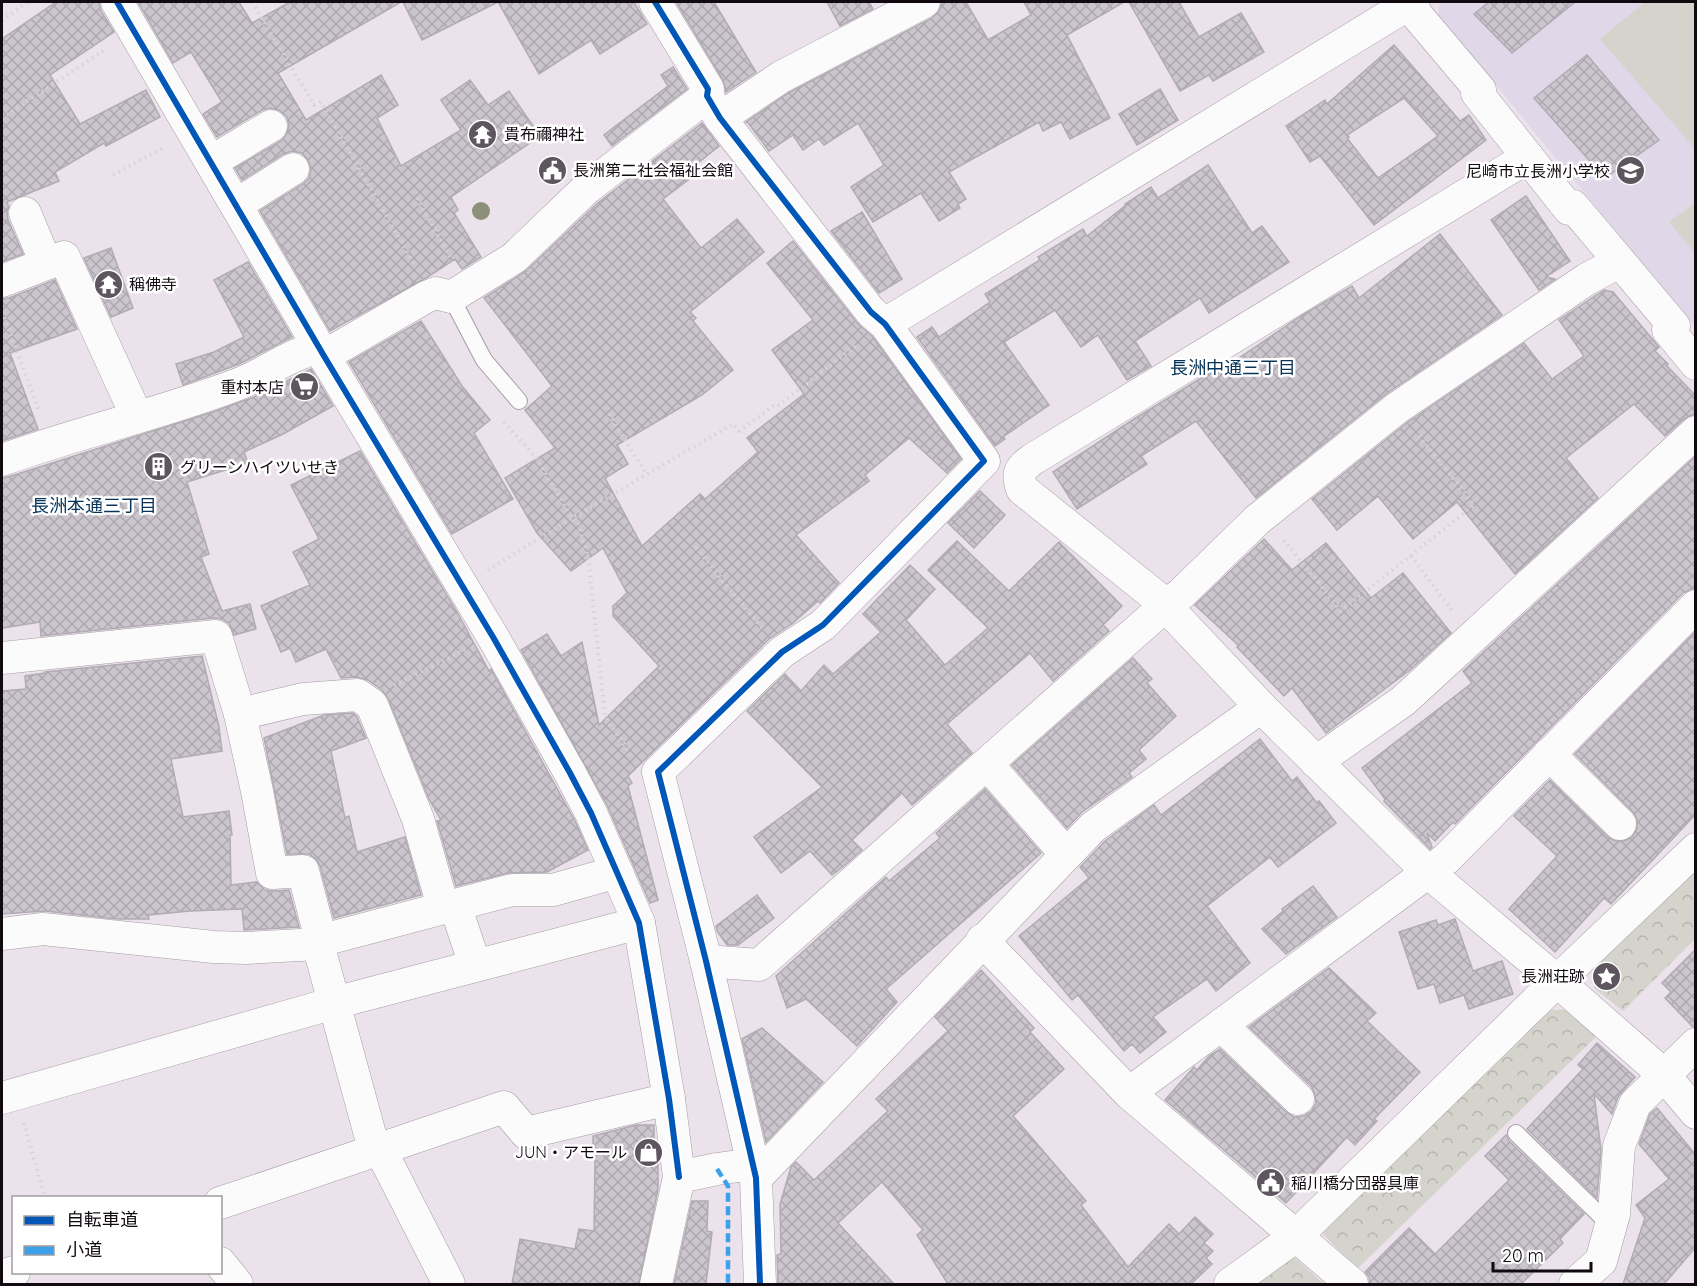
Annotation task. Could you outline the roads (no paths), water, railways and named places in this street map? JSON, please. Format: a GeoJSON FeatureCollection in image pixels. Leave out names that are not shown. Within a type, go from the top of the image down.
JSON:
{"type":"FeatureCollection","features":[{"type":"Feature","properties":{"kind":"street"},"geometry":{"type":"LineString","coordinates":[[117,2],[493,637],[591,813],[639,923],[669,1099],[679,1177],[656,1284]]}},
{"type":"Feature","properties":{"kind":"street"},"geometry":{"type":"LineString","coordinates":[[655,2],[708,89],[713,106],[871,312],[885,324],[984,461],[1018,477]]}},
{"type":"Feature","properties":{"kind":"street"},"geometry":{"type":"LineString","coordinates":[[2,460],[51,442],[238,384],[307,350],[322,351],[448,293],[514,258],[586,188],[713,106],[781,77],[924,2]]}},
{"type":"Feature","properties":{"kind":"street"},"geometry":{"type":"LineString","coordinates":[[885,324],[1412,2],[1416,14],[1480,90],[1477,93],[1569,209],[1573,206],[1674,326],[1668,330],[1695,364]]}},
{"type":"Feature","properties":{"kind":"street"},"geometry":{"type":"LineString","coordinates":[[211,162],[271,126]]}},
{"type":"Feature","properties":{"kind":"street"},"geometry":{"type":"LineString","coordinates":[[1528,157],[1033,459],[1021,468],[1018,477],[1022,489],[1165,606],[1261,707],[1429,873],[1663,1074],[1695,1113]]}},
{"type":"Feature","properties":{"kind":"street"},"geometry":{"type":"LineString","coordinates":[[236,205],[293,169]]}},
{"type":"Feature","properties":{"kind":"street"},"geometry":{"type":"LineString","coordinates":[[25,213],[46,263]]}},
{"type":"Feature","properties":{"kind":"street"},"geometry":{"type":"LineString","coordinates":[[2,281],[64,257],[137,417]]}},
{"type":"Feature","properties":{"kind":"street"},"geometry":{"type":"LineString","coordinates":[[706,961],[759,965],[1181,594],[1257,520],[1397,408],[1587,279],[1619,262]]}},
{"type":"Feature","properties":{"kind":"street"},"geometry":{"type":"LineString","coordinates":[[1316,762],[1403,700],[1695,432]]}},
{"type":"Feature","properties":{"kind":"street"},"geometry":{"type":"LineString","coordinates":[[760,1284],[754,1171],[706,961],[658,772],[782,651],[822,625],[984,461]]}},
{"type":"Feature","properties":{"kind":"street"},"geometry":{"type":"LineString","coordinates":[[1129,1093],[1446,859],[1695,606]]}},
{"type":"Feature","properties":{"kind":"street"},"geometry":{"type":"LineString","coordinates":[[2,658],[216,636],[240,714],[272,873],[303,871],[320,936],[318,942],[371,1138],[380,1149],[449,1284]]}},
{"type":"Feature","properties":{"kind":"street"},"geometry":{"type":"LineString","coordinates":[[240,714],[303,699],[358,695],[372,705],[418,819],[449,906],[475,965]]}},
{"type":"Feature","properties":{"kind":"street"},"geometry":{"type":"LineString","coordinates":[[679,1177],[717,1169],[754,1171],[1093,826],[1261,707]]}},
{"type":"Feature","properties":{"kind":"street"},"geometry":{"type":"LineString","coordinates":[[1549,754],[1620,824]]}},
{"type":"Feature","properties":{"kind":"street"},"geometry":{"type":"LineString","coordinates":[[987,764],[1066,854]]}},
{"type":"Feature","properties":{"kind":"street"},"geometry":{"type":"LineString","coordinates":[[1230,1284],[1296,1236],[1695,849]]}},
{"type":"Feature","properties":{"kind":"street"},"geometry":{"type":"LineString","coordinates":[[2,934],[43,929],[214,948],[246,948],[318,942],[513,890],[553,890],[617,872]]}},
{"type":"Feature","properties":{"kind":"street"},"geometry":{"type":"LineString","coordinates":[[9,1096],[334,1003],[639,923]]}},
{"type":"Feature","properties":{"kind":"street"},"geometry":{"type":"LineString","coordinates":[[982,940],[1129,1093],[1352,1284]]}},
{"type":"Feature","properties":{"kind":"street"},"geometry":{"type":"LineString","coordinates":[[1221,1025],[1298,1099]]}},
{"type":"Feature","properties":{"kind":"street"},"geometry":{"type":"LineString","coordinates":[[1575,1284],[1601,1261],[1614,1214],[1619,1146],[1635,1104],[1695,1044]]}},
{"type":"Feature","properties":{"kind":"street"},"geometry":{"type":"LineString","coordinates":[[222,1202],[504,1107],[526,1133],[669,1099]]}},
{"type":"Feature","properties":{"kind":"street"},"geometry":{"type":"LineString","coordinates":[[222,1265],[237,1284]]}},
{"type":"Feature","properties":{"kind":"lane"},"geometry":{"type":"LineString","coordinates":[[448,293],[484,360],[519,401]]}},
{"type":"Feature","properties":{"kind":"lane"},"geometry":{"type":"LineString","coordinates":[[1516,1133],[1611,1226]]}},
{"type":"Feature","properties":{"kind":"place","name":"貴布禰神社"},"geometry":{"type":"Point","coordinates":[483,134]}},
{"type":"Feature","properties":{"kind":"place","name":"長洲第二社会福祉会館"},"geometry":{"type":"Point","coordinates":[552,170]}},
{"type":"Feature","properties":{"kind":"place","name":"尼崎市立長洲小学校"},"geometry":{"type":"Point","coordinates":[1631,171]}},
{"type":"Feature","properties":{"kind":"place","name":"稱佛寺"},"geometry":{"type":"Point","coordinates":[108,284]}},
{"type":"Feature","properties":{"kind":"place","name":"重村本店"},"geometry":{"type":"Point","coordinates":[305,387]}},
{"type":"Feature","properties":{"kind":"place","name":"グリーンハイツいせき"},"geometry":{"type":"Point","coordinates":[159,467]}},
{"type":"Feature","properties":{"kind":"place","name":"長洲荘跡"},"geometry":{"type":"Point","coordinates":[1606,976]}},
{"type":"Feature","properties":{"kind":"place","name":"JUN・アモール"},"geometry":{"type":"Point","coordinates":[648,1152]}},
{"type":"Feature","properties":{"kind":"place","name":"稲川橋分団器具庫"},"geometry":{"type":"Point","coordinates":[1270,1183]}},
{"type":"Feature","properties":{"kind":"district","name":"長洲中通三丁目"},"geometry":{"type":"Point","coordinates":[1233,368]}},
{"type":"Feature","properties":{"kind":"district","name":"長洲本通三丁目"},"geometry":{"type":"Point","coordinates":[94,506]}}]}
